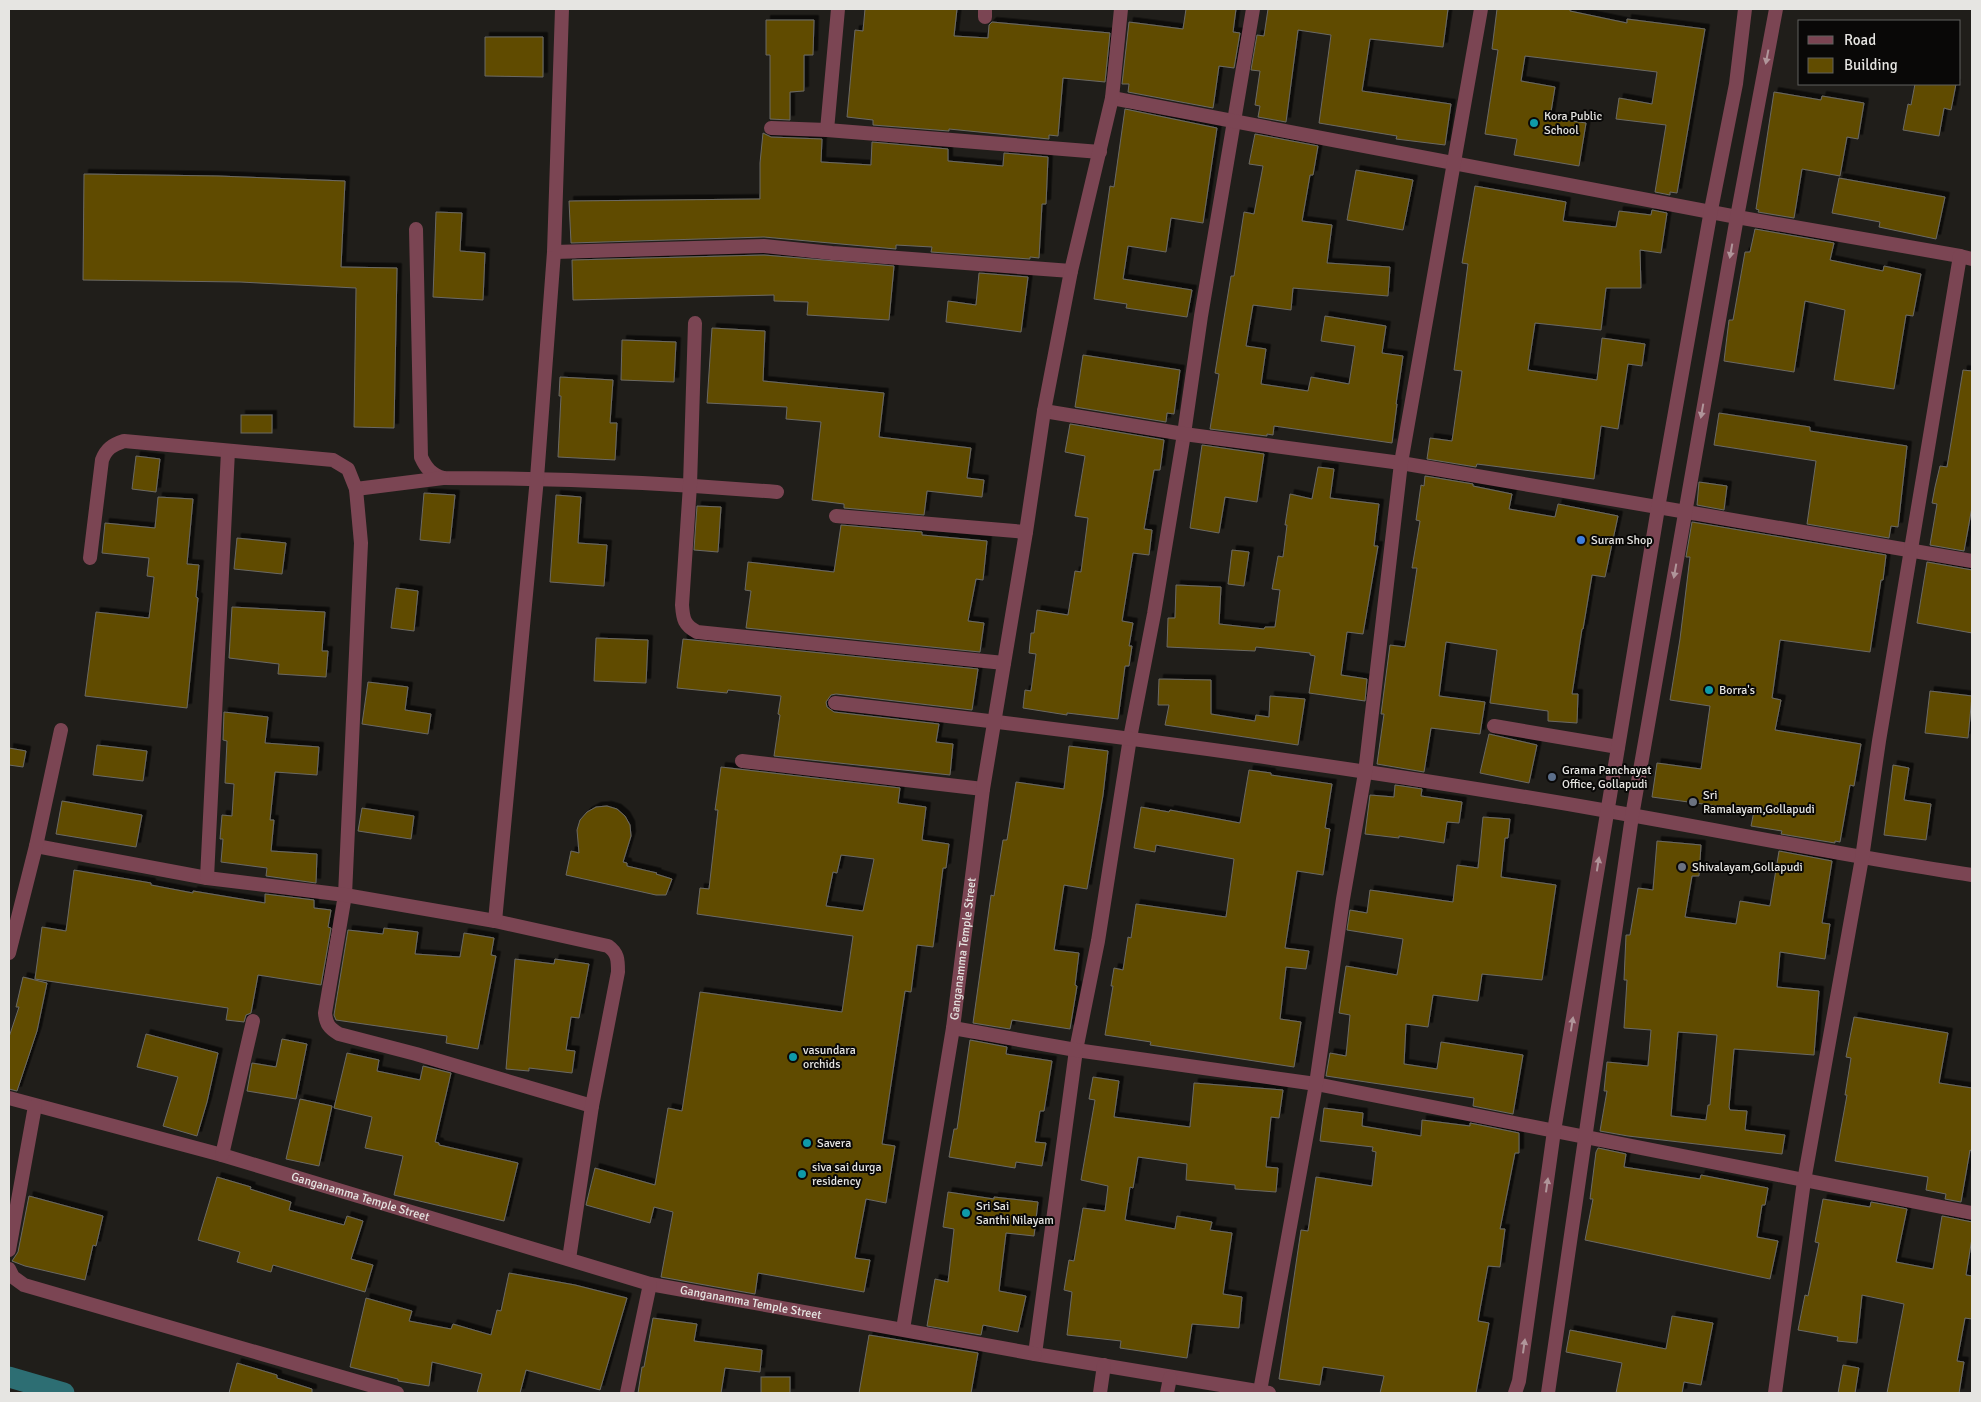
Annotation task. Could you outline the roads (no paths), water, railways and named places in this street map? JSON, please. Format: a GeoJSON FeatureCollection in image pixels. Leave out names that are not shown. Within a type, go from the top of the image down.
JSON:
{"type":"FeatureCollection","features":[{"type":"Feature","properties":{"kind":"street"},"geometry":{"type":"LineString","coordinates":[[495,921],[538,478],[554,252],[562,9]]}},
{"type":"Feature","properties":{"kind":"street"},"geometry":{"type":"LineString","coordinates":[[827,130],[838,9]]}},
{"type":"Feature","properties":{"kind":"street","name":"Ganganamma Temple Street"},"geometry":{"type":"LineString","coordinates":[[9,1098],[222,1155],[650,1284],[903,1329],[953,1028],[993,721],[1026,532],[1044,412],[1071,270],[1112,98],[1120,9]]}},
{"type":"Feature","properties":{"kind":"street"},"geometry":{"type":"LineString","coordinates":[[1035,1354],[1076,1050],[1098,941],[1130,738],[1154,614],[1184,434],[1201,316],[1253,9]]}},
{"type":"Feature","properties":{"kind":"street"},"geometry":{"type":"LineString","coordinates":[[903,1329],[1170,1378],[1265,1393],[1316,1084],[1343,899],[1365,773],[1401,463],[1481,9]]}},
{"type":"Feature","properties":{"kind":"street"},"geometry":{"type":"LineString","coordinates":[[1515,1393],[1519,1381],[1554,1131],[1607,811],[1658,508],[1711,210],[1736,84],[1746,9]]}},
{"type":"Feature","properties":{"kind":"street"},"geometry":{"type":"LineString","coordinates":[[1548,1393],[1632,816],[1736,216],[1776,9]]}},
{"type":"Feature","properties":{"kind":"street"},"geometry":{"type":"LineString","coordinates":[[1112,98],[1454,164],[1966,257],[1912,550],[1879,741],[1862,858],[1804,1181],[1775,1393]]}},
{"type":"Feature","properties":{"kind":"street"},"geometry":{"type":"LineString","coordinates":[[771,128],[827,130],[1100,152]]}},
{"type":"Feature","properties":{"kind":"street"},"geometry":{"type":"LineString","coordinates":[[416,230],[421,457],[425,467],[433,474],[442,478]]}},
{"type":"Feature","properties":{"kind":"street"},"geometry":{"type":"LineString","coordinates":[[554,252],[764,246],[832,254],[1071,270]]}},
{"type":"Feature","properties":{"kind":"street"},"geometry":{"type":"LineString","coordinates":[[695,323],[690,485],[682,605],[683,621],[688,627],[697,632],[1004,663]]}},
{"type":"Feature","properties":{"kind":"street"},"geometry":{"type":"LineString","coordinates":[[1044,412],[1184,434],[1401,463],[1972,561]]}},
{"type":"Feature","properties":{"kind":"street"},"geometry":{"type":"LineString","coordinates":[[90,558],[102,460],[105,452],[113,445],[124,441],[333,460],[348,469],[356,489],[361,543],[345,895],[326,1021],[330,1028],[339,1034],[416,1054],[592,1106]]}},
{"type":"Feature","properties":{"kind":"street"},"geometry":{"type":"LineString","coordinates":[[207,878],[228,451]]}},
{"type":"Feature","properties":{"kind":"street"},"geometry":{"type":"LineString","coordinates":[[356,489],[442,478],[538,478],[690,485],[777,492]]}},
{"type":"Feature","properties":{"kind":"street"},"geometry":{"type":"LineString","coordinates":[[836,516],[1026,532]]}},
{"type":"Feature","properties":{"kind":"street"},"geometry":{"type":"LineString","coordinates":[[835,703],[1130,738],[1365,773],[1607,811],[1862,858],[1972,875]]}},
{"type":"Feature","properties":{"kind":"street"},"geometry":{"type":"LineString","coordinates":[[1494,726],[1618,747]]}},
{"type":"Feature","properties":{"kind":"street"},"geometry":{"type":"LineString","coordinates":[[9,953],[36,846],[61,730]]}},
{"type":"Feature","properties":{"kind":"street"},"geometry":{"type":"LineString","coordinates":[[742,761],[983,789]]}},
{"type":"Feature","properties":{"kind":"street"},"geometry":{"type":"LineString","coordinates":[[36,846],[207,878],[345,895],[495,921],[608,946],[614,950],[618,958],[618,972],[592,1106],[569,1259]]}},
{"type":"Feature","properties":{"kind":"street"},"geometry":{"type":"LineString","coordinates":[[222,1155],[253,1021]]}},
{"type":"Feature","properties":{"kind":"street"},"geometry":{"type":"LineString","coordinates":[[953,1028],[1076,1050],[1316,1084],[1972,1213]]}},
{"type":"Feature","properties":{"kind":"street"},"geometry":{"type":"LineString","coordinates":[[9,1250],[35,1106]]}},
{"type":"Feature","properties":{"kind":"street"},"geometry":{"type":"LineString","coordinates":[[9,1269],[13,1277],[24,1285],[397,1393]]}},
{"type":"Feature","properties":{"kind":"street"},"geometry":{"type":"LineString","coordinates":[[628,1393],[650,1284]]}},
{"type":"Feature","properties":{"kind":"street"},"geometry":{"type":"LineString","coordinates":[[1100,1393],[1104,1365]]}},
{"type":"Feature","properties":{"kind":"street"},"geometry":{"type":"LineString","coordinates":[[1167,1393],[1170,1378]]}},
{"type":"Feature","properties":{"kind":"waterway"},"geometry":{"type":"LineString","coordinates":[[9,1377],[64,1393]]}},
{"type":"Feature","properties":{"kind":"place","name":"Kora Public School"},"geometry":{"type":"Point","coordinates":[1534,123]}},
{"type":"Feature","properties":{"kind":"place","name":"Suram Shop"},"geometry":{"type":"Point","coordinates":[1581,540]}},
{"type":"Feature","properties":{"kind":"place","name":"Borra's"},"geometry":{"type":"Point","coordinates":[1709,690]}},
{"type":"Feature","properties":{"kind":"place","name":"Grama Panchayat Office, Gollapudi"},"geometry":{"type":"Point","coordinates":[1552,777]}},
{"type":"Feature","properties":{"kind":"place","name":"Sri Ramalayam,Gollapudi"},"geometry":{"type":"Point","coordinates":[1693,802]}},
{"type":"Feature","properties":{"kind":"place","name":"Shivalayam,Gollapudi"},"geometry":{"type":"Point","coordinates":[1682,867]}},
{"type":"Feature","properties":{"kind":"place","name":"vasundara orchids"},"geometry":{"type":"Point","coordinates":[793,1057]}},
{"type":"Feature","properties":{"kind":"place","name":"Savera"},"geometry":{"type":"Point","coordinates":[807,1143]}},
{"type":"Feature","properties":{"kind":"place","name":"siva sai durga residency"},"geometry":{"type":"Point","coordinates":[802,1174]}},
{"type":"Feature","properties":{"kind":"place","name":"Sri Sai Santhi Nilayam"},"geometry":{"type":"Point","coordinates":[966,1213]}}]}
